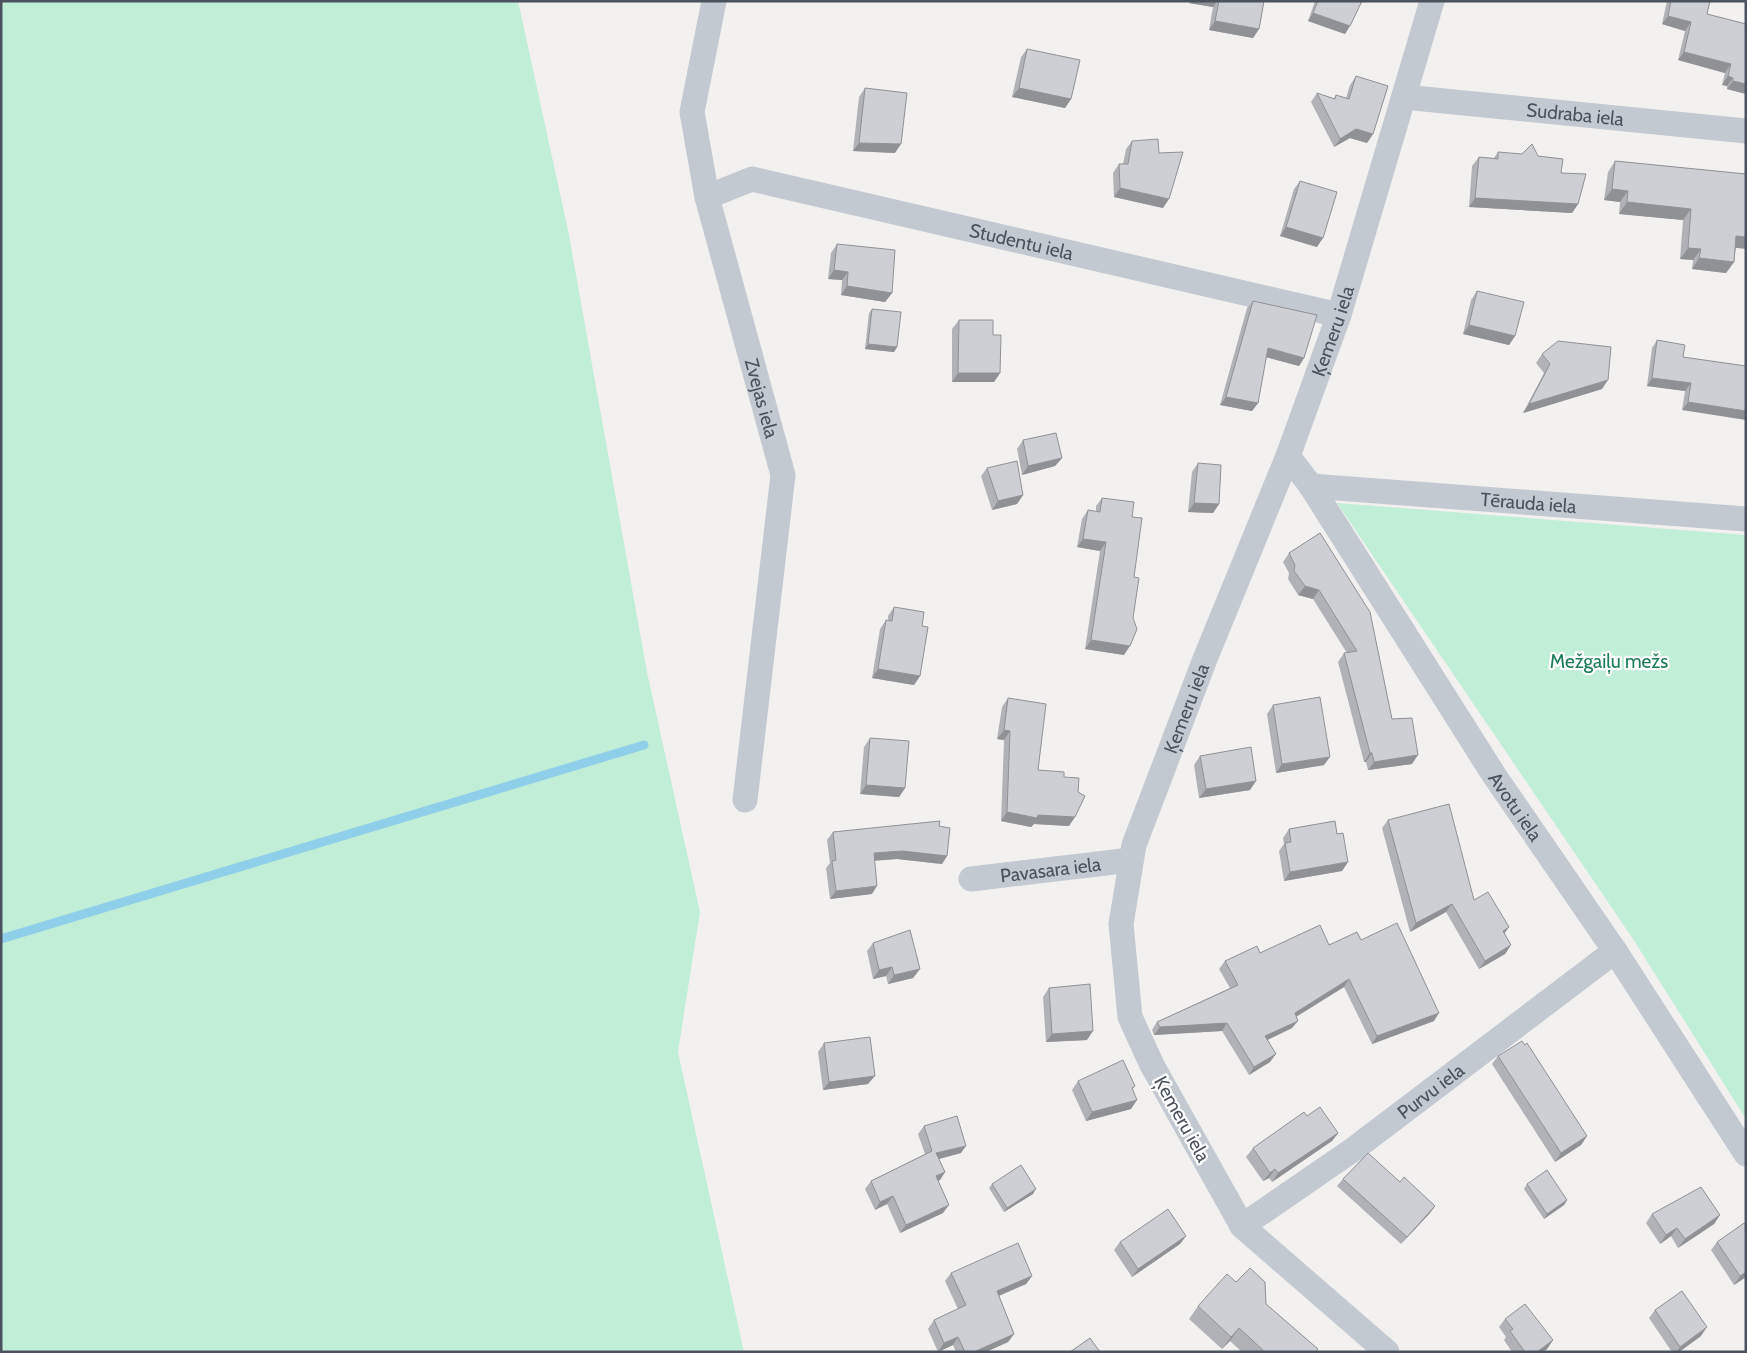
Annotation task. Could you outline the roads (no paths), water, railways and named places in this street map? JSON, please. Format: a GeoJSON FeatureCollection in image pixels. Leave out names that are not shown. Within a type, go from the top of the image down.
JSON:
{"type":"FeatureCollection","features":[{"type":"Feature","properties":{"kind":"street","name":"Zvejas iela"},"geometry":{"type":"LineString","coordinates":[[714,1],[692,112],[706,196],[783,474],[745,800]]}},
{"type":"Feature","properties":{"kind":"street","name":"Ķemeru iela"},"geometry":{"type":"LineString","coordinates":[[1387,1352],[1242,1226],[1152,1065],[1130,1018],[1121,924],[1134,845],[1205,659],[1288,456],[1339,315],[1432,1]]}},
{"type":"Feature","properties":{"kind":"street","name":"Sudraba iela"},"geometry":{"type":"LineString","coordinates":[[1404,96],[1746,132]]}},
{"type":"Feature","properties":{"kind":"street","name":"Studentu iela"},"geometry":{"type":"LineString","coordinates":[[706,196],[752,179],[1339,315]]}},
{"type":"Feature","properties":{"kind":"street","name":"Avotu iela"},"geometry":{"type":"LineString","coordinates":[[1288,456],[1311,486],[1494,775],[1615,951],[1746,1154]]}},
{"type":"Feature","properties":{"kind":"street","name":"Tērauda iela"},"geometry":{"type":"LineString","coordinates":[[1311,486],[1746,519]]}},
{"type":"Feature","properties":{"kind":"street","name":"Pavasara iela"},"geometry":{"type":"LineString","coordinates":[[971,879],[1131,860]]}},
{"type":"Feature","properties":{"kind":"street","name":"Purvu iela"},"geometry":{"type":"LineString","coordinates":[[1242,1226],[1354,1149],[1615,951]]}},
{"type":"Feature","properties":{"kind":"waterway"},"geometry":{"type":"LineString","coordinates":[[1,939],[644,745]]}},
{"type":"Feature","properties":{"kind":"park label","name":"Mežgaiļu mežs"},"geometry":{"type":"Point","coordinates":[1609,661]}}]}
